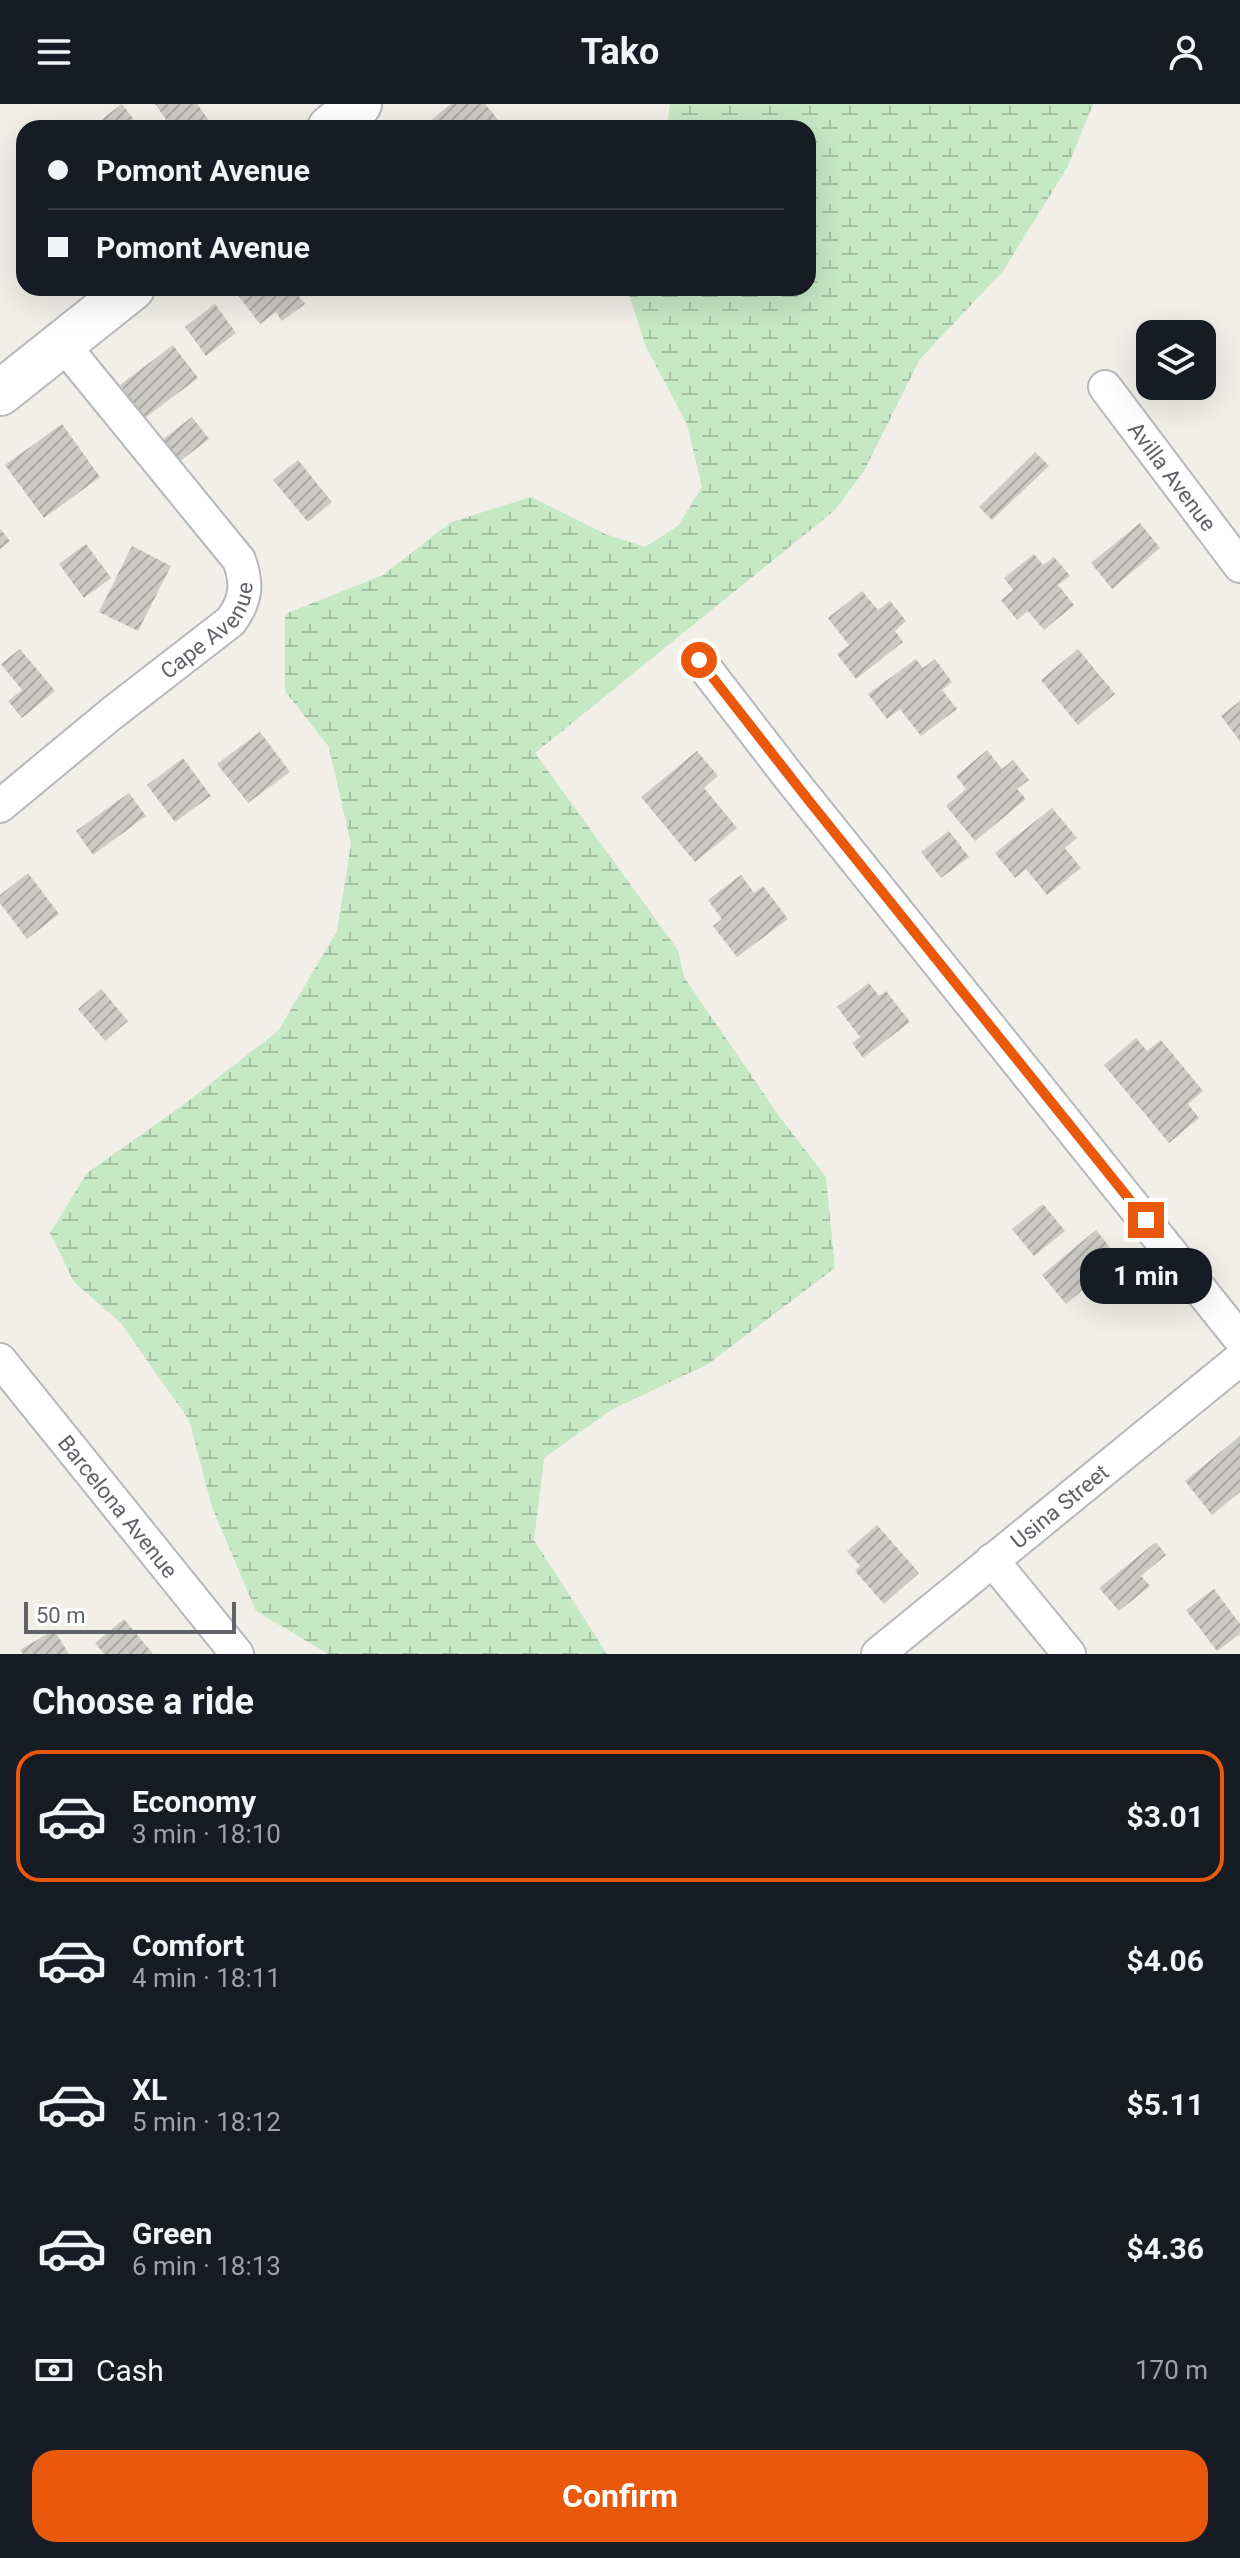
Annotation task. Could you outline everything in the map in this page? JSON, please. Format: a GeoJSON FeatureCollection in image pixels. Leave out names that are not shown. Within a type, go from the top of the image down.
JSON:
{"type":"FeatureCollection","features":[{"type":"Feature","properties":{"kind":"street"},"geometry":{"type":"LineString","coordinates":[[340,120],[359,104]]}},
{"type":"Feature","properties":{"kind":"street"},"geometry":{"type":"LineString","coordinates":[[0,393],[122,296]]}},
{"type":"Feature","properties":{"kind":"street","name":"Cape Avenue"},"geometry":{"type":"LineString","coordinates":[[0,806],[111,714],[231,621],[241,608],[246,592],[239,560],[62,343]]}},
{"type":"Feature","properties":{"kind":"street","name":"Avilla Avenue"},"geometry":{"type":"LineString","coordinates":[[1105,387],[1240,566]]}},
{"type":"Feature","properties":{"kind":"street"},"geometry":{"type":"LineString","coordinates":[[699,660],[1240,1339]]}},
{"type":"Feature","properties":{"kind":"street","name":"Usina Street"},"geometry":{"type":"LineString","coordinates":[[878,1654],[1240,1359]]}},
{"type":"Feature","properties":{"kind":"street","name":"Barcelona Avenue"},"geometry":{"type":"LineString","coordinates":[[0,1360],[237,1654]]}},
{"type":"Feature","properties":{"kind":"street"},"geometry":{"type":"LineString","coordinates":[[992,1560],[1069,1654]]}},
{"type":"Feature","properties":{"kind":"green space"},"geometry":{"type":"Polygon","coordinates":[[[670,104],[1093,104],[1067,168],[1003,271],[920,359],[864,471],[835,510],[535,753],[678,950],[684,977],[779,1116],[826,1177],[835,1268],[708,1364],[611,1410],[544,1458],[534,1540],[607,1654],[328,1654],[256,1611],[212,1507],[189,1420],[120,1322],[74,1282],[50,1233],[87,1173],[179,1108],[278,1031],[337,931],[351,844],[329,747],[285,691],[285,614],[383,575],[451,522],[531,497],[605,534],[645,547],[678,526],[702,487],[687,424],[646,347],[630,296],[816,296],[816,120],[668,120],[670,104]]]}},
{"type":"Feature","properties":{"kind":"building"},"geometry":{"type":"Polygon","coordinates":[[[122,104],[134,120],[103,120],[122,104]]]}},
{"type":"Feature","properties":{"kind":"building"},"geometry":{"type":"Polygon","coordinates":[[[155,104],[197,104],[209,120],[166,120],[155,104]]]}},
{"type":"Feature","properties":{"kind":"building"},"geometry":{"type":"Polygon","coordinates":[[[451,104],[485,104],[498,120],[431,120],[451,104]]]}},
{"type":"Feature","properties":{"kind":"building"},"geometry":{"type":"Polygon","coordinates":[[[239,296],[299,296],[305,304],[282,321],[276,312],[260,324],[239,296]]]}},
{"type":"Feature","properties":{"kind":"building"},"geometry":{"type":"Polygon","coordinates":[[[215,304],[236,333],[206,356],[185,327],[215,304]]]}},
{"type":"Feature","properties":{"kind":"building"},"geometry":{"type":"Polygon","coordinates":[[[173,345],[198,378],[145,418],[120,385],[173,345]]]}},
{"type":"Feature","properties":{"kind":"building"},"geometry":{"type":"Polygon","coordinates":[[[192,417],[209,439],[179,462],[162,440],[192,417]]]}},
{"type":"Feature","properties":{"kind":"building"},"geometry":{"type":"Polygon","coordinates":[[[62,424],[100,477],[44,518],[5,465],[62,424]]]}},
{"type":"Feature","properties":{"kind":"building"},"geometry":{"type":"Polygon","coordinates":[[[1035,452],[1049,466],[992,520],[979,507],[1035,452]]]}},
{"type":"Feature","properties":{"kind":"building"},"geometry":{"type":"Polygon","coordinates":[[[298,460],[332,502],[308,522],[273,480],[298,460]]]}},
{"type":"Feature","properties":{"kind":"building"},"geometry":{"type":"Polygon","coordinates":[[[1140,523],[1160,548],[1112,589],[1091,563],[1140,523]]]}},
{"type":"Feature","properties":{"kind":"building"},"geometry":{"type":"Polygon","coordinates":[[[0,529],[10,541],[0,549],[0,529]]]}},
{"type":"Feature","properties":{"kind":"building"},"geometry":{"type":"Polygon","coordinates":[[[86,544],[111,578],[84,598],[59,564],[86,544]]]}},
{"type":"Feature","properties":{"kind":"building"},"geometry":{"type":"Polygon","coordinates":[[[132,546],[171,566],[138,631],[99,612],[132,546]]]}},
{"type":"Feature","properties":{"kind":"building"},"geometry":{"type":"Polygon","coordinates":[[[1034,554],[1043,565],[1054,557],[1070,576],[1058,585],[1074,605],[1044,630],[1028,611],[1017,620],[1001,600],[1013,590],[1004,578],[1034,554]]]}},
{"type":"Feature","properties":{"kind":"building"},"geometry":{"type":"Polygon","coordinates":[[[862,591],[878,610],[890,601],[906,621],[895,631],[903,642],[856,679],[837,654],[849,645],[828,618],[862,591]]]}},
{"type":"Feature","properties":{"kind":"building"},"geometry":{"type":"Polygon","coordinates":[[[20,649],[55,691],[22,718],[8,701],[22,690],[1,664],[20,649]]]}},
{"type":"Feature","properties":{"kind":"building"},"geometry":{"type":"Polygon","coordinates":[[[1078,649],[1115,694],[1078,725],[1041,680],[1078,649]]]}},
{"type":"Feature","properties":{"kind":"building"},"geometry":{"type":"Polygon","coordinates":[[[916,659],[923,668],[935,659],[952,682],[942,690],[957,709],[921,736],[900,709],[887,719],[868,694],[916,659]]]}},
{"type":"Feature","properties":{"kind":"building"},"geometry":{"type":"Polygon","coordinates":[[[1240,701],[1240,741],[1221,716],[1240,701]]]}},
{"type":"Feature","properties":{"kind":"building"},"geometry":{"type":"Polygon","coordinates":[[[260,732],[290,772],[248,803],[217,764],[260,732]]]}},
{"type":"Feature","properties":{"kind":"building"},"geometry":{"type":"Polygon","coordinates":[[[987,750],[1002,769],[1013,760],[1029,780],[1017,789],[1026,799],[975,841],[946,806],[966,789],[956,776],[987,750]]]}},
{"type":"Feature","properties":{"kind":"building"},"geometry":{"type":"Polygon","coordinates":[[[697,751],[718,776],[704,788],[737,828],[695,862],[641,797],[697,751]]]}},
{"type":"Feature","properties":{"kind":"building"},"geometry":{"type":"Polygon","coordinates":[[[183,758],[211,796],[175,822],[147,785],[183,758]]]}},
{"type":"Feature","properties":{"kind":"building"},"geometry":{"type":"Polygon","coordinates":[[[129,793],[146,816],[93,855],[76,831],[129,793]]]}},
{"type":"Feature","properties":{"kind":"building"},"geometry":{"type":"Polygon","coordinates":[[[1052,808],[1077,838],[1065,848],[1081,868],[1047,895],[1026,869],[1015,878],[995,853],[1052,808]]]}},
{"type":"Feature","properties":{"kind":"building"},"geometry":{"type":"Polygon","coordinates":[[[949,831],[969,857],[941,878],[921,852],[949,831]]]}},
{"type":"Feature","properties":{"kind":"building"},"geometry":{"type":"Polygon","coordinates":[[[28,873],[59,914],[27,939],[0,903],[0,895],[28,873]]]}},
{"type":"Feature","properties":{"kind":"building"},"geometry":{"type":"Polygon","coordinates":[[[741,875],[754,893],[763,886],[788,919],[737,957],[713,926],[722,919],[708,900],[741,875]]]}},
{"type":"Feature","properties":{"kind":"building"},"geometry":{"type":"Polygon","coordinates":[[[869,983],[879,996],[886,991],[910,1022],[863,1058],[852,1043],[860,1037],[837,1007],[869,983]]]}},
{"type":"Feature","properties":{"kind":"building"},"geometry":{"type":"Polygon","coordinates":[[[101,989],[128,1021],[105,1041],[78,1009],[101,989]]]}},
{"type":"Feature","properties":{"kind":"building"},"geometry":{"type":"Polygon","coordinates":[[[1136,1038],[1147,1051],[1161,1040],[1203,1091],[1188,1104],[1199,1118],[1169,1143],[1104,1065],[1136,1038]]]}},
{"type":"Feature","properties":{"kind":"building"},"geometry":{"type":"Polygon","coordinates":[[[1043,1204],[1065,1231],[1034,1256],[1012,1229],[1043,1204]]]}},
{"type":"Feature","properties":{"kind":"building"},"geometry":{"type":"Polygon","coordinates":[[[1096,1230],[1119,1259],[1066,1304],[1042,1275],[1096,1230]]]}},
{"type":"Feature","properties":{"kind":"building"},"geometry":{"type":"Polygon","coordinates":[[[1240,1436],[1240,1492],[1212,1515],[1185,1481],[1240,1436]]]}},
{"type":"Feature","properties":{"kind":"building"},"geometry":{"type":"Polygon","coordinates":[[[877,1525],[919,1573],[884,1604],[855,1571],[860,1566],[847,1551],[877,1525]]]}},
{"type":"Feature","properties":{"kind":"building"},"geometry":{"type":"Polygon","coordinates":[[[1156,1542],[1166,1555],[1141,1576],[1150,1586],[1119,1611],[1099,1588],[1156,1542]]]}},
{"type":"Feature","properties":{"kind":"building"},"geometry":{"type":"Polygon","coordinates":[[[1214,1589],[1240,1624],[1240,1634],[1217,1651],[1186,1610],[1214,1589]]]}},
{"type":"Feature","properties":{"kind":"building"},"geometry":{"type":"Polygon","coordinates":[[[124,1619],[153,1654],[104,1654],[95,1643],[124,1619]]]}},
{"type":"Feature","properties":{"kind":"building"},"geometry":{"type":"Polygon","coordinates":[[[54,1630],[69,1654],[23,1654],[20,1650],[54,1630]]]}},
{"type":"Feature","properties":{"kind":"route"},"geometry":{"type":"LineString","coordinates":[[699,660],[1146,1220]]}}]}
